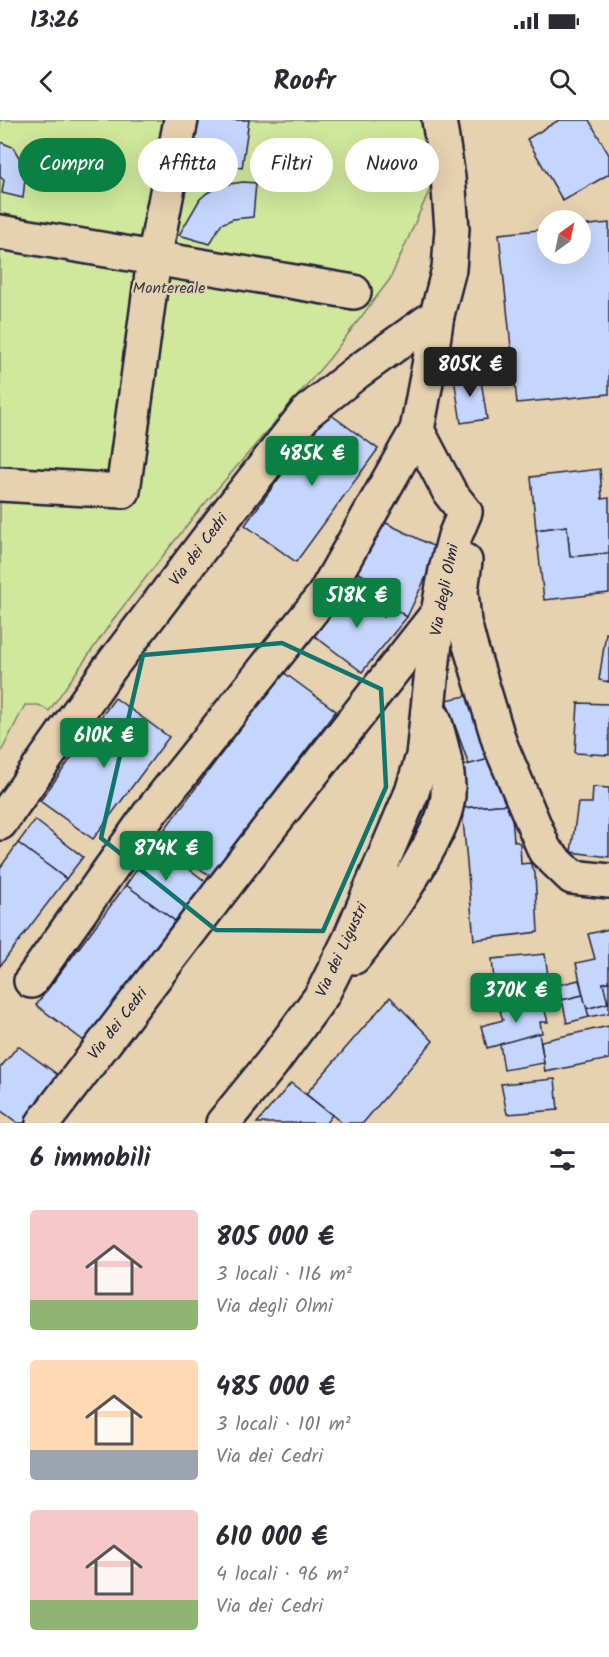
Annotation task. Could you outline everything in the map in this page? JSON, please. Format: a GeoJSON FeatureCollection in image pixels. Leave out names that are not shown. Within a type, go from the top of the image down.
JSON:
{"type":"FeatureCollection","features":[{"type":"Feature","properties":{"kind":"street"},"geometry":{"type":"LineString","coordinates":[[0,484],[123,491],[154,259],[181,120]]}},
{"type":"Feature","properties":{"kind":"street"},"geometry":{"type":"LineString","coordinates":[[31,981],[150,813],[324,595],[417,430],[432,355],[437,315],[449,270],[452,230],[448,177],[439,120]]}},
{"type":"Feature","properties":{"kind":"street"},"geometry":{"type":"LineString","coordinates":[[0,232],[354,292]]}},
{"type":"Feature","properties":{"kind":"street","name":"Via dei Cedri"},"geometry":{"type":"LineString","coordinates":[[0,824],[109,669],[307,412],[357,372],[437,315]]}},
{"type":"Feature","properties":{"kind":"street"},"geometry":{"type":"LineString","coordinates":[[417,430],[450,493],[465,512],[470,536],[461,591],[464,622],[500,744],[545,851],[572,877],[609,881]]}},
{"type":"Feature","properties":{"kind":"street","name":"Via degli Olmi"},"geometry":{"type":"LineString","coordinates":[[423,756],[438,614],[455,536],[465,512]]}},
{"type":"Feature","properties":{"kind":"street","name":"Via dei Cedri"},"geometry":{"type":"LineString","coordinates":[[43,1123],[270,827],[438,614]]}},
{"type":"Feature","properties":{"kind":"street"},"geometry":{"type":"LineString","coordinates":[[322,995],[369,940],[398,899],[445,814],[448,795],[446,763],[429,699]]}},
{"type":"Feature","properties":{"kind":"street","name":"Via dei Ligustri"},"geometry":{"type":"LineString","coordinates":[[224,1123],[322,995],[349,941],[412,792],[423,756]]}},
{"type":"Feature","properties":{"kind":"highlighted area"},"geometry":{"type":"Polygon","coordinates":[[[282,643],[381,689],[386,787],[323,931],[216,930],[101,838],[143,655],[282,643]]]}},
{"type":"Feature","properties":{"kind":"green space","name":"Montereale"},"geometry":{"type":"Polygon","coordinates":[[[0,120],[423,120],[426,138],[345,138],[345,192],[429,192],[390,279],[329,359],[195,515],[118,613],[49,711],[39,705],[25,705],[0,754],[0,120]]]}},
{"type":"Feature","properties":{"kind":"building"},"geometry":{"type":"Polygon","coordinates":[[[190,120],[249,120],[242,168],[238,167],[238,138],[186,138],[190,120]]]}},
{"type":"Feature","properties":{"kind":"building"},"geometry":{"type":"Polygon","coordinates":[[[559,120],[589,120],[609,155],[609,174],[563,201],[527,139],[559,120]]]}},
{"type":"Feature","properties":{"kind":"building"},"geometry":{"type":"Polygon","coordinates":[[[0,142],[13,147],[18,155],[18,192],[24,192],[23,198],[2,193],[4,180],[0,177],[0,142]]]}},
{"type":"Feature","properties":{"kind":"building"},"geometry":{"type":"Polygon","coordinates":[[[238,183],[250,183],[250,192],[255,192],[253,217],[233,219],[221,224],[210,244],[179,235],[200,199],[209,192],[238,192],[238,183]]]}},
{"type":"Feature","properties":{"kind":"building"},"geometry":{"type":"Polygon","coordinates":[[[609,223],[609,394],[517,403],[499,234],[537,230],[537,264],[591,264],[591,225],[609,223]]]}},
{"type":"Feature","properties":{"kind":"building"},"geometry":{"type":"Polygon","coordinates":[[[480,374],[487,419],[461,423],[454,378],[480,374]]]}},
{"type":"Feature","properties":{"kind":"building"},"geometry":{"type":"Polygon","coordinates":[[[327,412],[378,449],[296,562],[245,525],[327,412]]]}},
{"type":"Feature","properties":{"kind":"building"},"geometry":{"type":"Polygon","coordinates":[[[600,469],[602,499],[609,498],[609,553],[570,557],[567,526],[536,530],[531,477],[600,469]]]}},
{"type":"Feature","properties":{"kind":"building"},"geometry":{"type":"Polygon","coordinates":[[[382,521],[439,549],[407,617],[390,606],[398,593],[354,571],[382,521]]]}},
{"type":"Feature","properties":{"kind":"building"},"geometry":{"type":"Polygon","coordinates":[[[567,526],[570,557],[609,553],[609,593],[544,600],[536,530],[567,526]]]}},
{"type":"Feature","properties":{"kind":"building"},"geometry":{"type":"Polygon","coordinates":[[[354,571],[398,593],[384,617],[345,587],[354,571]]]}},
{"type":"Feature","properties":{"kind":"building"},"geometry":{"type":"Polygon","coordinates":[[[345,587],[384,617],[390,606],[407,617],[362,672],[312,634],[345,587]]]}},
{"type":"Feature","properties":{"kind":"building"},"geometry":{"type":"Polygon","coordinates":[[[606,633],[609,634],[609,682],[599,680],[606,633]]]}},
{"type":"Feature","properties":{"kind":"building"},"geometry":{"type":"Polygon","coordinates":[[[283,672],[336,711],[210,876],[158,838],[283,672]]]}},
{"type":"Feature","properties":{"kind":"building"},"geometry":{"type":"Polygon","coordinates":[[[471,695],[493,758],[469,765],[446,700],[471,695]]]}},
{"type":"Feature","properties":{"kind":"building"},"geometry":{"type":"Polygon","coordinates":[[[115,698],[169,737],[93,839],[40,801],[115,698]]]}},
{"type":"Feature","properties":{"kind":"building"},"geometry":{"type":"Polygon","coordinates":[[[578,703],[609,704],[609,755],[575,753],[578,703]]]}},
{"type":"Feature","properties":{"kind":"building"},"geometry":{"type":"Polygon","coordinates":[[[493,758],[511,804],[462,808],[455,768],[493,758]]]}},
{"type":"Feature","properties":{"kind":"building"},"geometry":{"type":"Polygon","coordinates":[[[593,787],[609,788],[609,857],[571,852],[578,803],[592,803],[593,787]]]}},
{"type":"Feature","properties":{"kind":"building"},"geometry":{"type":"Polygon","coordinates":[[[511,804],[514,841],[520,843],[521,864],[530,863],[535,873],[538,932],[474,940],[462,808],[511,804]]]}},
{"type":"Feature","properties":{"kind":"building"},"geometry":{"type":"Polygon","coordinates":[[[35,820],[83,857],[66,879],[18,843],[35,820]]]}},
{"type":"Feature","properties":{"kind":"building"},"geometry":{"type":"Polygon","coordinates":[[[18,843],[66,879],[0,966],[0,868],[18,843]]]}},
{"type":"Feature","properties":{"kind":"building"},"geometry":{"type":"Polygon","coordinates":[[[155,843],[206,882],[175,921],[126,885],[155,843]]]}},
{"type":"Feature","properties":{"kind":"building"},"geometry":{"type":"Polygon","coordinates":[[[126,885],[175,921],[84,1041],[36,1005],[126,885]]]}},
{"type":"Feature","properties":{"kind":"building"},"geometry":{"type":"Polygon","coordinates":[[[609,929],[609,982],[603,983],[608,1003],[586,1009],[576,963],[595,959],[588,934],[609,929]]]}},
{"type":"Feature","properties":{"kind":"building"},"geometry":{"type":"Polygon","coordinates":[[[545,954],[549,984],[495,990],[492,959],[545,954]]]}},
{"type":"Feature","properties":{"kind":"building"},"geometry":{"type":"Polygon","coordinates":[[[579,980],[583,995],[562,1000],[558,985],[579,980]]]}},
{"type":"Feature","properties":{"kind":"building"},"geometry":{"type":"Polygon","coordinates":[[[609,982],[609,1013],[589,1017],[586,1009],[608,1003],[603,983],[609,982]]]}},
{"type":"Feature","properties":{"kind":"building"},"geometry":{"type":"Polygon","coordinates":[[[583,995],[589,1017],[567,1023],[562,1000],[583,995]]]}},
{"type":"Feature","properties":{"kind":"building"},"geometry":{"type":"Polygon","coordinates":[[[390,997],[433,1041],[363,1123],[342,1123],[306,1094],[390,997]]]}},
{"type":"Feature","properties":{"kind":"building"},"geometry":{"type":"Polygon","coordinates":[[[542,1000],[548,1022],[540,1022],[542,1033],[487,1048],[481,1026],[503,1020],[500,1011],[542,1000]]]}},
{"type":"Feature","properties":{"kind":"building"},"geometry":{"type":"Polygon","coordinates":[[[609,1026],[609,1059],[545,1072],[541,1041],[609,1026]]]}},
{"type":"Feature","properties":{"kind":"building"},"geometry":{"type":"Polygon","coordinates":[[[539,1033],[544,1063],[504,1070],[500,1044],[539,1033]]]}},
{"type":"Feature","properties":{"kind":"building"},"geometry":{"type":"Polygon","coordinates":[[[18,1046],[58,1075],[24,1123],[18,1123],[0,1110],[0,1068],[18,1046]]]}},
{"type":"Feature","properties":{"kind":"building"},"geometry":{"type":"Polygon","coordinates":[[[555,1079],[558,1110],[507,1114],[501,1084],[555,1079]]]}},
{"type":"Feature","properties":{"kind":"building"},"geometry":{"type":"Polygon","coordinates":[[[291,1083],[332,1115],[326,1123],[257,1123],[291,1083]]]}}]}
